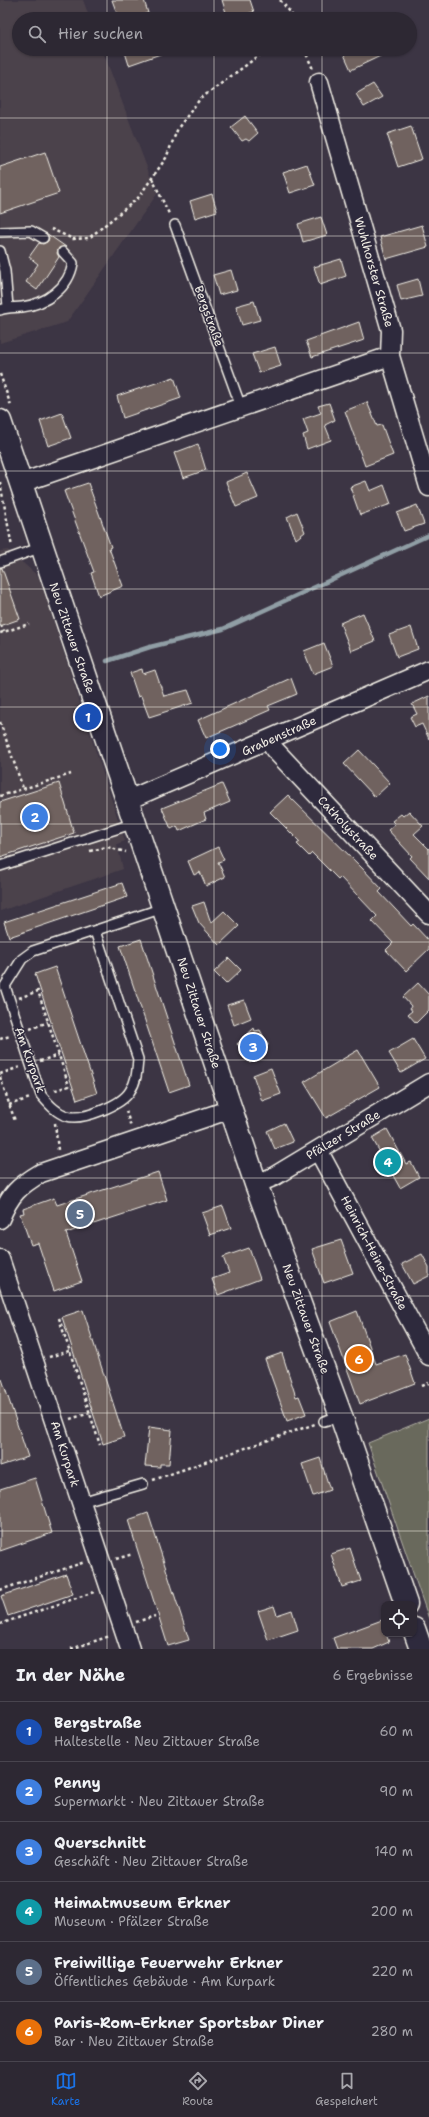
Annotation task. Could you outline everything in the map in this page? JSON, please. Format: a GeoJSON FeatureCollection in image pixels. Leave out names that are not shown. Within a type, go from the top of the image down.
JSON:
{"type":"FeatureCollection","features":[{"type":"Feature","properties":{"kind":"main road","name":"Neu Zittauer Straße"},"geometry":{"type":"LineString","coordinates":[[0,420],[231,1108],[332,1418],[405,1601]]}},
{"type":"Feature","properties":{"kind":"main road"},"geometry":{"type":"LineString","coordinates":[[417,1637],[421,1649]]}},
{"type":"Feature","properties":{"kind":"street","name":"Wuhlhorster Straße"},"geometry":{"type":"LineString","coordinates":[[319,82],[391,330],[390,356],[429,487]]}},
{"type":"Feature","properties":{"kind":"street"},"geometry":{"type":"LineString","coordinates":[[21,483],[390,356]]}},
{"type":"Feature","properties":{"kind":"street","name":"Grabenstraße"},"geometry":{"type":"LineString","coordinates":[[128,800],[429,670]]}},
{"type":"Feature","properties":{"kind":"street","name":"Catholystraße"},"geometry":{"type":"LineString","coordinates":[[269,740],[274,749],[429,914]]}},
{"type":"Feature","properties":{"kind":"street","name":"Pfälzer Straße"},"geometry":{"type":"LineString","coordinates":[[256,1184],[273,1177],[429,1083]]}},
{"type":"Feature","properties":{"kind":"street"},"geometry":{"type":"LineString","coordinates":[[0,1219],[6,1203],[17,1188],[41,1172],[231,1108]]}},
{"type":"Feature","properties":{"kind":"street","name":"Heinrich-Heine-Straße"},"geometry":{"type":"LineString","coordinates":[[318,1150],[429,1356]]}},
{"type":"Feature","properties":{"kind":"street","name":"Am Kurpark"},"geometry":{"type":"LineString","coordinates":[[0,1259],[130,1649]]}},
{"type":"Feature","properties":{"kind":"lane","name":"Bergstraße"},"geometry":{"type":"LineString","coordinates":[[175,225],[241,407]]}},
{"type":"Feature","properties":{"kind":"lane"},"geometry":{"type":"LineString","coordinates":[[0,232],[31,231],[43,238]]}},
{"type":"Feature","properties":{"kind":"lane"},"geometry":{"type":"LineString","coordinates":[[0,251],[5,271],[4,308],[22,307],[49,299],[59,290],[71,274],[73,263],[63,252]]}},
{"type":"Feature","properties":{"kind":"lane"},"geometry":{"type":"LineString","coordinates":[[0,562],[42,547]]}},
{"type":"Feature","properties":{"kind":"lane"},"geometry":{"type":"LineString","coordinates":[[0,866],[135,823]]}},
{"type":"Feature","properties":{"kind":"lane","name":"Am Kurpark"},"geometry":{"type":"LineString","coordinates":[[96,931],[138,1059],[137,1078],[130,1092],[118,1103],[87,1115],[67,1117],[54,1109],[41,1095],[5,986],[22,959],[33,951],[164,908]]}},
{"type":"Feature","properties":{"kind":"lane"},"geometry":{"type":"LineString","coordinates":[[81,1502],[143,1484]]}},
{"type":"Feature","properties":{"kind":"path"},"geometry":{"type":"LineString","coordinates":[[280,0],[289,12]]}},
{"type":"Feature","properties":{"kind":"path"},"geometry":{"type":"LineString","coordinates":[[31,231],[37,223],[73,239],[89,238],[138,198],[166,158],[178,128],[200,98],[258,56]]}},
{"type":"Feature","properties":{"kind":"path"},"geometry":{"type":"LineString","coordinates":[[307,56],[319,82]]}},
{"type":"Feature","properties":{"kind":"path"},"geometry":{"type":"LineString","coordinates":[[152,178],[175,225]]}},
{"type":"Feature","properties":{"kind":"path"},"geometry":{"type":"LineString","coordinates":[[0,482],[12,558]]}},
{"type":"Feature","properties":{"kind":"path"},"geometry":{"type":"LineString","coordinates":[[1,625],[2,633],[29,624]]}},
{"type":"Feature","properties":{"kind":"path"},"geometry":{"type":"LineString","coordinates":[[0,722],[23,788]]}},
{"type":"Feature","properties":{"kind":"path"},"geometry":{"type":"LineString","coordinates":[[0,796],[71,774]]}},
{"type":"Feature","properties":{"kind":"path"},"geometry":{"type":"LineString","coordinates":[[79,840],[82,849],[87,852],[108,847],[127,853]]}},
{"type":"Feature","properties":{"kind":"path"},"geometry":{"type":"LineString","coordinates":[[38,991],[69,1086]]}},
{"type":"Feature","properties":{"kind":"path"},"geometry":{"type":"LineString","coordinates":[[0,1077],[15,1121]]}},
{"type":"Feature","properties":{"kind":"path"},"geometry":{"type":"LineString","coordinates":[[122,1100],[132,1129]]}},
{"type":"Feature","properties":{"kind":"path"},"geometry":{"type":"LineString","coordinates":[[54,1109],[59,1153]]}},
{"type":"Feature","properties":{"kind":"path"},"geometry":{"type":"LineString","coordinates":[[59,1318],[100,1445]]}},
{"type":"Feature","properties":{"kind":"path"},"geometry":{"type":"LineString","coordinates":[[53,1356],[69,1351]]}},
{"type":"Feature","properties":{"kind":"path"},"geometry":{"type":"LineString","coordinates":[[422,1386],[429,1382]]}},
{"type":"Feature","properties":{"kind":"path"},"geometry":{"type":"LineString","coordinates":[[72,1418],[90,1413]]}},
{"type":"Feature","properties":{"kind":"path"},"geometry":{"type":"LineString","coordinates":[[143,1484],[332,1418]]}},
{"type":"Feature","properties":{"kind":"path"},"geometry":{"type":"LineString","coordinates":[[111,1560],[133,1554]]}},
{"type":"Feature","properties":{"kind":"path"},"geometry":{"type":"LineString","coordinates":[[0,1590],[89,1560]]}},
{"type":"Feature","properties":{"kind":"path"},"geometry":{"type":"LineString","coordinates":[[0,1624],[99,1591]]}},
{"type":"Feature","properties":{"kind":"path"},"geometry":{"type":"LineString","coordinates":[[24,1612],[25,1616]]}},
{"type":"Feature","properties":{"kind":"path"},"geometry":{"type":"LineString","coordinates":[[132,1623],[154,1616]]}},
{"type":"Feature","properties":{"kind":"path"},"geometry":{"type":"LineString","coordinates":[[71,1649],[114,1635]]}},
{"type":"Feature","properties":{"kind":"shaded area"},"geometry":{"type":"Polygon","coordinates":[[[0,0],[83,0],[87,12],[12,12],[12,56],[105,56],[157,194],[67,322],[0,343],[0,0]]]}},
{"type":"Feature","properties":{"kind":"shaded area"},"geometry":{"type":"Polygon","coordinates":[[[8,550],[39,577],[125,841],[117,844],[123,869],[0,911],[0,551],[8,550]]]}},
{"type":"Feature","properties":{"kind":"green space"},"geometry":{"type":"Polygon","coordinates":[[[429,1418],[429,1619],[368,1443],[429,1418]]]}},
{"type":"Feature","properties":{"kind":"building"},"geometry":{"type":"Polygon","coordinates":[[[112,0],[144,0],[148,12],[116,12],[112,0]]]}},
{"type":"Feature","properties":{"kind":"building"},"geometry":{"type":"Polygon","coordinates":[[[222,0],[250,0],[254,12],[226,12],[222,0]]]}},
{"type":"Feature","properties":{"kind":"building"},"geometry":{"type":"Polygon","coordinates":[[[126,56],[155,56],[129,65],[126,56]]]}},
{"type":"Feature","properties":{"kind":"building"},"geometry":{"type":"Polygon","coordinates":[[[345,56],[380,56],[351,70],[345,56]]]}},
{"type":"Feature","properties":{"kind":"building"},"geometry":{"type":"Polygon","coordinates":[[[373,84],[382,97],[364,107],[356,94],[373,84]]]}},
{"type":"Feature","properties":{"kind":"building"},"geometry":{"type":"Polygon","coordinates":[[[245,116],[258,133],[249,141],[246,139],[242,141],[231,127],[245,116]]]}},
{"type":"Feature","properties":{"kind":"building"},"geometry":{"type":"Polygon","coordinates":[[[411,126],[422,159],[398,167],[387,134],[411,126]]]}},
{"type":"Feature","properties":{"kind":"building"},"geometry":{"type":"Polygon","coordinates":[[[45,152],[59,193],[0,213],[0,167],[45,152]]]}},
{"type":"Feature","properties":{"kind":"building"},"geometry":{"type":"Polygon","coordinates":[[[307,164],[315,185],[290,193],[283,172],[307,164]]]}},
{"type":"Feature","properties":{"kind":"building"},"geometry":{"type":"Polygon","coordinates":[[[212,194],[217,211],[195,218],[190,201],[212,194]]]}},
{"type":"Feature","properties":{"kind":"building"},"geometry":{"type":"Polygon","coordinates":[[[321,217],[327,235],[303,242],[298,224],[321,217]]]}},
{"type":"Feature","properties":{"kind":"building"},"geometry":{"type":"Polygon","coordinates":[[[422,225],[428,247],[386,259],[380,237],[422,225]]]}},
{"type":"Feature","properties":{"kind":"building"},"geometry":{"type":"Polygon","coordinates":[[[46,233],[66,247],[59,248],[57,253],[59,257],[37,290],[26,282],[38,264],[29,257],[39,243],[43,244],[48,241],[49,238],[46,233]]]}},
{"type":"Feature","properties":{"kind":"building"},"geometry":{"type":"Polygon","coordinates":[[[341,259],[346,276],[320,285],[314,267],[341,259]]]}},
{"type":"Feature","properties":{"kind":"building"},"geometry":{"type":"Polygon","coordinates":[[[231,270],[237,290],[219,295],[213,275],[231,270]]]}},
{"type":"Feature","properties":{"kind":"building"},"geometry":{"type":"Polygon","coordinates":[[[418,279],[422,296],[401,301],[397,285],[418,279]]]}},
{"type":"Feature","properties":{"kind":"building"},"geometry":{"type":"Polygon","coordinates":[[[254,301],[260,320],[242,325],[236,306],[254,301]]]}},
{"type":"Feature","properties":{"kind":"building"},"geometry":{"type":"Polygon","coordinates":[[[359,322],[364,340],[312,357],[306,341],[359,322]]]}},
{"type":"Feature","properties":{"kind":"building"},"geometry":{"type":"Polygon","coordinates":[[[275,347],[281,366],[259,373],[252,354],[275,347]]]}},
{"type":"Feature","properties":{"kind":"building"},"geometry":{"type":"Polygon","coordinates":[[[174,377],[181,398],[123,418],[117,396],[174,377]]]}},
{"type":"Feature","properties":{"kind":"building"},"geometry":{"type":"Polygon","coordinates":[[[367,402],[377,426],[382,425],[393,455],[365,466],[345,411],[367,402]]]}},
{"type":"Feature","properties":{"kind":"building"},"geometry":{"type":"Polygon","coordinates":[[[329,403],[335,420],[325,425],[331,440],[307,449],[303,435],[308,433],[303,419],[321,413],[318,406],[329,403]]]}},
{"type":"Feature","properties":{"kind":"building"},"geometry":{"type":"Polygon","coordinates":[[[62,413],[71,438],[48,446],[40,421],[62,413]]]}},
{"type":"Feature","properties":{"kind":"building"},"geometry":{"type":"Polygon","coordinates":[[[198,444],[206,470],[183,478],[174,453],[198,444]]]}},
{"type":"Feature","properties":{"kind":"building"},"geometry":{"type":"Polygon","coordinates":[[[247,473],[258,498],[236,507],[226,482],[247,473]]]}},
{"type":"Feature","properties":{"kind":"building"},"geometry":{"type":"Polygon","coordinates":[[[366,481],[370,491],[384,485],[391,504],[360,515],[350,487],[366,481]]]}},
{"type":"Feature","properties":{"kind":"building"},"geometry":{"type":"Polygon","coordinates":[[[88,483],[123,586],[99,596],[91,573],[94,572],[64,491],[88,483]]]}},
{"type":"Feature","properties":{"kind":"building"},"geometry":{"type":"Polygon","coordinates":[[[417,505],[424,524],[404,531],[397,513],[417,505]]]}},
{"type":"Feature","properties":{"kind":"building"},"geometry":{"type":"Polygon","coordinates":[[[297,512],[305,532],[296,539],[287,517],[297,512]]]}},
{"type":"Feature","properties":{"kind":"building"},"geometry":{"type":"Polygon","coordinates":[[[0,568],[2,568],[20,619],[0,626],[0,568]]]}},
{"type":"Feature","properties":{"kind":"building"},"geometry":{"type":"Polygon","coordinates":[[[363,613],[375,641],[351,651],[340,623],[363,613]]]}},
{"type":"Feature","properties":{"kind":"building"},"geometry":{"type":"Polygon","coordinates":[[[411,627],[418,649],[397,657],[389,635],[411,627]]]}},
{"type":"Feature","properties":{"kind":"building"},"geometry":{"type":"Polygon","coordinates":[[[324,643],[333,666],[313,674],[304,651],[324,643]]]}},
{"type":"Feature","properties":{"kind":"building"},"geometry":{"type":"Polygon","coordinates":[[[142,669],[143,674],[155,670],[164,696],[188,690],[193,703],[149,717],[141,696],[138,697],[130,673],[142,669]]]}},
{"type":"Feature","properties":{"kind":"building"},"geometry":{"type":"Polygon","coordinates":[[[291,678],[297,694],[268,706],[270,710],[206,738],[198,720],[291,678]]]}},
{"type":"Feature","properties":{"kind":"building"},"geometry":{"type":"Polygon","coordinates":[[[429,696],[429,739],[422,724],[415,727],[410,717],[417,714],[412,704],[429,696]]]}},
{"type":"Feature","properties":{"kind":"building"},"geometry":{"type":"Polygon","coordinates":[[[359,750],[390,783],[375,797],[344,764],[359,750]]]}},
{"type":"Feature","properties":{"kind":"building"},"geometry":{"type":"Polygon","coordinates":[[[59,783],[74,833],[0,857],[0,802],[59,783]]]}},
{"type":"Feature","properties":{"kind":"building"},"geometry":{"type":"Polygon","coordinates":[[[222,784],[230,802],[204,813],[206,819],[179,831],[177,826],[171,829],[162,808],[222,784]]]}},
{"type":"Feature","properties":{"kind":"building"},"geometry":{"type":"Polygon","coordinates":[[[288,795],[382,889],[379,892],[411,926],[413,924],[429,941],[429,949],[406,971],[386,950],[393,943],[372,921],[377,916],[340,877],[338,879],[312,853],[309,856],[297,844],[300,842],[270,812],[288,795]]]}},
{"type":"Feature","properties":{"kind":"building"},"geometry":{"type":"Polygon","coordinates":[[[409,811],[423,826],[414,834],[429,849],[429,878],[410,858],[412,856],[388,830],[395,824],[392,821],[401,814],[403,816],[409,811]]]}},
{"type":"Feature","properties":{"kind":"building"},"geometry":{"type":"Polygon","coordinates":[[[218,847],[224,860],[218,862],[225,877],[206,886],[200,872],[194,875],[188,861],[218,847]]]}},
{"type":"Feature","properties":{"kind":"building"},"geometry":{"type":"Polygon","coordinates":[[[122,883],[127,897],[9,937],[4,922],[122,883]]]}},
{"type":"Feature","properties":{"kind":"building"},"geometry":{"type":"Polygon","coordinates":[[[204,902],[211,923],[224,911],[239,926],[219,945],[199,923],[192,906],[204,902]]]}},
{"type":"Feature","properties":{"kind":"building"},"geometry":{"type":"Polygon","coordinates":[[[141,939],[189,1085],[169,1092],[120,946],[141,939]]]}},
{"type":"Feature","properties":{"kind":"building"},"geometry":{"type":"Polygon","coordinates":[[[229,958],[241,970],[226,984],[214,972],[229,958]]]}},
{"type":"Feature","properties":{"kind":"building"},"geometry":{"type":"Polygon","coordinates":[[[55,967],[97,1093],[77,1100],[35,974],[55,967]]]}},
{"type":"Feature","properties":{"kind":"building"},"geometry":{"type":"Polygon","coordinates":[[[418,983],[429,995],[429,1010],[416,1023],[408,1014],[412,1011],[410,1008],[411,1006],[403,997],[418,983]]]}},
{"type":"Feature","properties":{"kind":"building"},"geometry":{"type":"Polygon","coordinates":[[[244,1000],[251,1018],[234,1025],[227,1005],[244,1000]]]}},
{"type":"Feature","properties":{"kind":"building"},"geometry":{"type":"Polygon","coordinates":[[[254,1028],[255,1031],[260,1030],[268,1045],[250,1063],[240,1052],[240,1047],[237,1044],[254,1028]]]}},
{"type":"Feature","properties":{"kind":"building"},"geometry":{"type":"Polygon","coordinates":[[[413,1039],[425,1059],[401,1073],[389,1053],[413,1039]]]}},
{"type":"Feature","properties":{"kind":"building"},"geometry":{"type":"Polygon","coordinates":[[[358,1050],[380,1087],[326,1118],[304,1082],[358,1050]]]}},
{"type":"Feature","properties":{"kind":"building"},"geometry":{"type":"Polygon","coordinates":[[[271,1068],[281,1094],[262,1101],[253,1075],[271,1068]]]}},
{"type":"Feature","properties":{"kind":"building"},"geometry":{"type":"Polygon","coordinates":[[[284,1123],[293,1142],[275,1149],[267,1131],[284,1123]]]}},
{"type":"Feature","properties":{"kind":"building"},"geometry":{"type":"Polygon","coordinates":[[[387,1129],[406,1164],[411,1162],[419,1177],[400,1188],[372,1138],[387,1129]]]}},
{"type":"Feature","properties":{"kind":"building"},"geometry":{"type":"Polygon","coordinates":[[[158,1172],[167,1200],[66,1233],[82,1281],[54,1291],[38,1243],[31,1245],[20,1214],[24,1213],[23,1209],[54,1198],[57,1205],[158,1172]]]}},
{"type":"Feature","properties":{"kind":"building"},"geometry":{"type":"Polygon","coordinates":[[[223,1206],[231,1228],[210,1235],[202,1213],[223,1206]]]}},
{"type":"Feature","properties":{"kind":"building"},"geometry":{"type":"Polygon","coordinates":[[[341,1240],[353,1273],[324,1283],[312,1249],[341,1240]]]}},
{"type":"Feature","properties":{"kind":"building"},"geometry":{"type":"Polygon","coordinates":[[[249,1248],[260,1279],[218,1295],[212,1279],[229,1273],[223,1257],[249,1248]]]}},
{"type":"Feature","properties":{"kind":"building"},"geometry":{"type":"Polygon","coordinates":[[[422,1254],[429,1267],[429,1276],[413,1284],[402,1264],[422,1254]]]}},
{"type":"Feature","properties":{"kind":"building"},"geometry":{"type":"Polygon","coordinates":[[[83,1310],[124,1437],[103,1444],[62,1317],[83,1310]]]}},
{"type":"Feature","properties":{"kind":"building"},"geometry":{"type":"Polygon","coordinates":[[[357,1311],[376,1364],[405,1354],[415,1383],[360,1404],[330,1322],[357,1311]]]}},
{"type":"Feature","properties":{"kind":"building"},"geometry":{"type":"Polygon","coordinates":[[[282,1353],[296,1397],[299,1396],[306,1414],[287,1421],[265,1359],[282,1353]]]}},
{"type":"Feature","properties":{"kind":"building"},"geometry":{"type":"Polygon","coordinates":[[[0,1379],[2,1379],[28,1457],[0,1466],[0,1379]]]}},
{"type":"Feature","properties":{"kind":"building"},"geometry":{"type":"Polygon","coordinates":[[[149,1427],[172,1430],[169,1464],[160,1464],[160,1467],[145,1466],[149,1427]]]}},
{"type":"Feature","properties":{"kind":"building"},"geometry":{"type":"Polygon","coordinates":[[[320,1458],[330,1490],[313,1496],[302,1464],[320,1458]]]}},
{"type":"Feature","properties":{"kind":"building"},"geometry":{"type":"Polygon","coordinates":[[[35,1478],[52,1533],[0,1551],[0,1489],[35,1478]]]}},
{"type":"Feature","properties":{"kind":"building"},"geometry":{"type":"Polygon","coordinates":[[[148,1513],[189,1640],[168,1646],[128,1520],[148,1513]]]}},
{"type":"Feature","properties":{"kind":"building"},"geometry":{"type":"Polygon","coordinates":[[[350,1548],[361,1581],[342,1587],[331,1554],[350,1548]]]}},
{"type":"Feature","properties":{"kind":"building"},"geometry":{"type":"Polygon","coordinates":[[[66,1574],[73,1594],[8,1616],[1,1596],[66,1574]]]}},
{"type":"Feature","properties":{"kind":"building"},"geometry":{"type":"Polygon","coordinates":[[[274,1606],[277,1615],[292,1610],[298,1630],[268,1640],[258,1611],[274,1606]]]}},
{"type":"Feature","properties":{"kind":"building"},"geometry":{"type":"Polygon","coordinates":[[[381,1620],[381,1637],[387,1637],[389,1642],[373,1649],[337,1649],[333,1638],[381,1620]]]}},
{"type":"Feature","properties":{"kind":"waterway"},"geometry":{"type":"LineString","coordinates":[[107,661],[150,647],[223,629],[429,535]]}},
{"type":"Feature","properties":{"kind":"place","name":"Bergstraße"},"geometry":{"type":"Point","coordinates":[88,717]}},
{"type":"Feature","properties":{"kind":"place","name":"Penny"},"geometry":{"type":"Point","coordinates":[35,817]}},
{"type":"Feature","properties":{"kind":"place","name":"Querschnitt"},"geometry":{"type":"Point","coordinates":[253,1047]}},
{"type":"Feature","properties":{"kind":"place","name":"Heimatmuseum Erkner"},"geometry":{"type":"Point","coordinates":[388,1162]}},
{"type":"Feature","properties":{"kind":"place","name":"Freiwillige Feuerwehr Erkner"},"geometry":{"type":"Point","coordinates":[80,1214]}},
{"type":"Feature","properties":{"kind":"place","name":"Paris-Rom-Erkner Sportsbar Diner"},"geometry":{"type":"Point","coordinates":[359,1359]}}]}
